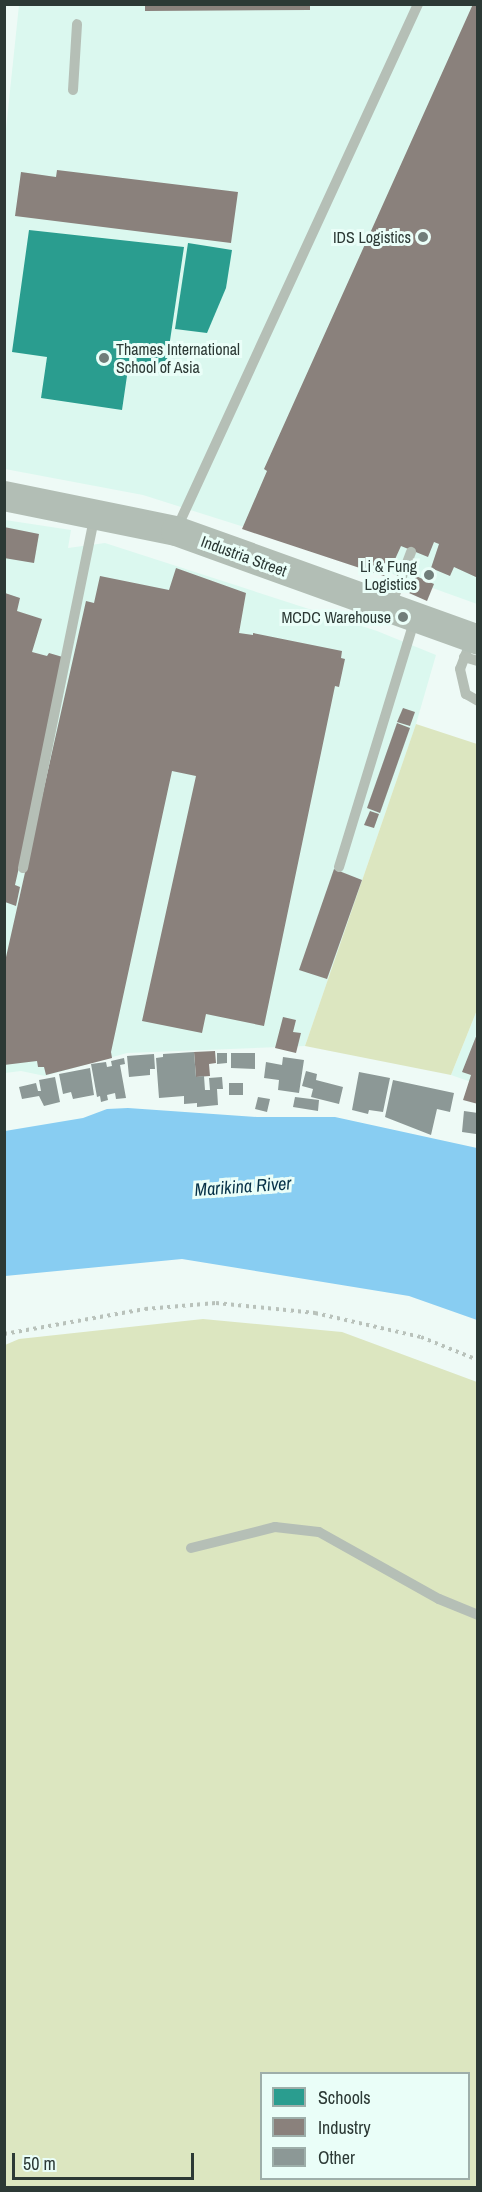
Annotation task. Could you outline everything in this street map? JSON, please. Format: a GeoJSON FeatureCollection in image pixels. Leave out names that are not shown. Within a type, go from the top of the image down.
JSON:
{"type":"FeatureCollection","features":[{"type":"Feature","properties":{"kind":"street","name":"Industria Street"},"geometry":{"type":"LineString","coordinates":[[4,496],[176,531],[403,613],[473,649]]}},
{"type":"Feature","properties":{"kind":"lane"},"geometry":{"type":"LineString","coordinates":[[176,531],[418,4]]}},
{"type":"Feature","properties":{"kind":"lane"},"geometry":{"type":"LineString","coordinates":[[73,90],[77,24]]}},
{"type":"Feature","properties":{"kind":"lane"},"geometry":{"type":"LineString","coordinates":[[23,868],[95,515]]}},
{"type":"Feature","properties":{"kind":"lane"},"geometry":{"type":"LineString","coordinates":[[339,867],[403,613],[411,552]]}},
{"type":"Feature","properties":{"kind":"lane"},"geometry":{"type":"LineString","coordinates":[[473,649],[460,669],[466,694],[477,701]]}},
{"type":"Feature","properties":{"kind":"lane"},"geometry":{"type":"LineString","coordinates":[[191,1548],[275,1527],[319,1532],[439,1599],[477,1615]]}},
{"type":"Feature","properties":{"kind":"path"},"geometry":{"type":"LineString","coordinates":[[4,1334],[145,1309],[216,1303],[315,1313],[421,1337],[477,1360]]}},
{"type":"Feature","properties":{"kind":"shaded area"},"geometry":{"type":"Polygon","coordinates":[[[19,5],[477,5],[477,604],[402,577],[143,495],[5,469],[4,148],[19,5]]]}},
{"type":"Feature","properties":{"kind":"shaded area"},"geometry":{"type":"Polygon","coordinates":[[[5,520],[71,530],[68,548],[105,543],[377,631],[436,655],[416,724],[305,1046],[127,1053],[45,1076],[21,1071],[5,1073],[5,520]]]}},
{"type":"Feature","properties":{"kind":"shaded area"},"geometry":{"type":"Polygon","coordinates":[[[477,1010],[477,1084],[451,1075],[477,1010]]]}},
{"type":"Feature","properties":{"kind":"green space"},"geometry":{"type":"Polygon","coordinates":[[[416,724],[477,744],[477,1010],[451,1075],[305,1046],[416,724]]]}},
{"type":"Feature","properties":{"kind":"green space"},"geometry":{"type":"Polygon","coordinates":[[[203,1319],[342,1332],[477,1382],[477,2187],[5,2188],[5,1345],[19,1339],[203,1319]]]}},
{"type":"Feature","properties":{"kind":"water","name":"Marikina River"},"geometry":{"type":"Polygon","coordinates":[[[128,1108],[257,1117],[335,1117],[477,1148],[477,1320],[409,1296],[182,1259],[5,1276],[5,1131],[83,1118],[107,1109],[128,1108]]]}},
{"type":"Feature","properties":{"kind":"building: Schools"},"geometry":{"type":"Polygon","coordinates":[[[29,230],[184,247],[165,374],[128,369],[122,410],[41,398],[47,357],[12,352],[29,230]]]}},
{"type":"Feature","properties":{"kind":"building: Schools"},"geometry":{"type":"Polygon","coordinates":[[[188,243],[232,250],[226,288],[207,333],[175,329],[188,243]]]}},
{"type":"Feature","properties":{"kind":"building: Industry"},"geometry":{"type":"Polygon","coordinates":[[[145,4],[310,4],[310,10],[145,11],[145,4]]]}},
{"type":"Feature","properties":{"kind":"building: Industry","name":"IDS Logistics"},"geometry":{"type":"Polygon","coordinates":[[[473,4],[478,4],[478,578],[454,567],[450,576],[431,568],[439,544],[434,542],[428,557],[401,546],[387,577],[242,529],[267,471],[264,469],[473,4]]]}},
{"type":"Feature","properties":{"kind":"building: Industry"},"geometry":{"type":"Polygon","coordinates":[[[57,170],[238,192],[231,243],[15,216],[21,172],[56,177],[57,170]]]}},
{"type":"Feature","properties":{"kind":"building: Industry"},"geometry":{"type":"Polygon","coordinates":[[[4,527],[39,534],[34,563],[4,558],[4,527]]]}},
{"type":"Feature","properties":{"kind":"building: Industry"},"geometry":{"type":"Polygon","coordinates":[[[176,568],[246,593],[239,633],[253,635],[253,633],[342,651],[341,658],[345,659],[339,687],[335,686],[264,1026],[206,1014],[202,1033],[142,1021],[196,776],[172,771],[111,1052],[112,1058],[46,1075],[44,1067],[38,1067],[37,1061],[4,1065],[4,966],[86,601],[94,603],[100,576],[169,590],[176,568]]]}},
{"type":"Feature","properties":{"kind":"building: Industry"},"geometry":{"type":"Polygon","coordinates":[[[416,576],[434,584],[427,601],[409,593],[416,576]]]}},
{"type":"Feature","properties":{"kind":"building: Industry"},"geometry":{"type":"Polygon","coordinates":[[[5,593],[20,598],[17,611],[42,619],[32,652],[47,656],[49,653],[66,658],[15,885],[20,887],[16,906],[5,902],[5,593]]]}},
{"type":"Feature","properties":{"kind":"building: Industry"},"geometry":{"type":"Polygon","coordinates":[[[403,708],[415,712],[410,726],[397,722],[403,708]]]}},
{"type":"Feature","properties":{"kind":"building: Industry"},"geometry":{"type":"Polygon","coordinates":[[[397,723],[410,728],[380,813],[367,808],[397,723]]]}},
{"type":"Feature","properties":{"kind":"building: Industry"},"geometry":{"type":"Polygon","coordinates":[[[370,811],[379,814],[374,828],[364,825],[370,811]]]}},
{"type":"Feature","properties":{"kind":"building: Industry"},"geometry":{"type":"Polygon","coordinates":[[[334,869],[362,880],[327,979],[299,970],[334,869]]]}},
{"type":"Feature","properties":{"kind":"building: Industry"},"geometry":{"type":"Polygon","coordinates":[[[283,1017],[296,1020],[293,1032],[301,1033],[296,1053],[275,1048],[283,1017]]]}},
{"type":"Feature","properties":{"kind":"building: Industry"},"geometry":{"type":"Polygon","coordinates":[[[477,1034],[478,1104],[463,1100],[471,1075],[462,1072],[477,1034]]]}},
{"type":"Feature","properties":{"kind":"building: Industry"},"geometry":{"type":"Polygon","coordinates":[[[215,1051],[216,1063],[209,1064],[210,1076],[196,1077],[194,1052],[215,1051]]]}},
{"type":"Feature","properties":{"kind":"building: Other"},"geometry":{"type":"Polygon","coordinates":[[[194,1052],[196,1077],[204,1076],[205,1090],[210,1090],[209,1078],[222,1077],[223,1089],[217,1089],[218,1105],[197,1107],[197,1103],[184,1104],[184,1096],[159,1098],[156,1058],[163,1057],[163,1054],[194,1052]]]}},
{"type":"Feature","properties":{"kind":"building: Other"},"geometry":{"type":"Polygon","coordinates":[[[217,1053],[227,1053],[227,1063],[217,1064],[217,1053]]]}},
{"type":"Feature","properties":{"kind":"building: Other"},"geometry":{"type":"Polygon","coordinates":[[[231,1053],[255,1053],[255,1069],[231,1068],[231,1053]]]}},
{"type":"Feature","properties":{"kind":"building: Other"},"geometry":{"type":"Polygon","coordinates":[[[154,1054],[155,1069],[150,1069],[150,1075],[129,1077],[127,1056],[154,1054]]]}},
{"type":"Feature","properties":{"kind":"building: Other"},"geometry":{"type":"Polygon","coordinates":[[[283,1057],[304,1060],[299,1093],[278,1090],[279,1080],[264,1078],[266,1062],[282,1065],[283,1057]]]}},
{"type":"Feature","properties":{"kind":"building: Other"},"geometry":{"type":"Polygon","coordinates":[[[124,1058],[125,1064],[120,1065],[126,1098],[116,1099],[115,1093],[107,1095],[108,1100],[101,1102],[100,1096],[97,1097],[91,1064],[106,1062],[107,1067],[112,1066],[111,1061],[124,1058]]]}},
{"type":"Feature","properties":{"kind":"building: Other"},"geometry":{"type":"Polygon","coordinates":[[[90,1068],[94,1095],[73,1099],[71,1092],[63,1094],[59,1074],[90,1068]]]}},
{"type":"Feature","properties":{"kind":"building: Other"},"geometry":{"type":"Polygon","coordinates":[[[306,1071],[317,1074],[316,1080],[343,1087],[339,1104],[311,1097],[313,1089],[302,1086],[306,1071]]]}},
{"type":"Feature","properties":{"kind":"building: Other"},"geometry":{"type":"Polygon","coordinates":[[[359,1072],[390,1078],[383,1112],[369,1110],[368,1114],[352,1110],[359,1072]]]}},
{"type":"Feature","properties":{"kind":"building: Other"},"geometry":{"type":"Polygon","coordinates":[[[55,1077],[60,1102],[44,1106],[39,1096],[22,1099],[19,1087],[36,1083],[38,1091],[41,1091],[39,1080],[55,1077]]]}},
{"type":"Feature","properties":{"kind":"building: Other"},"geometry":{"type":"Polygon","coordinates":[[[393,1080],[454,1093],[450,1112],[437,1109],[431,1135],[385,1117],[393,1080]]]}},
{"type":"Feature","properties":{"kind":"building: Other"},"geometry":{"type":"Polygon","coordinates":[[[229,1083],[243,1083],[243,1095],[229,1095],[229,1083]]]}},
{"type":"Feature","properties":{"kind":"building: Other"},"geometry":{"type":"Polygon","coordinates":[[[258,1097],[270,1099],[267,1112],[255,1109],[258,1097]]]}},
{"type":"Feature","properties":{"kind":"building: Other"},"geometry":{"type":"Polygon","coordinates":[[[295,1097],[319,1100],[318,1111],[293,1107],[295,1097]]]}},
{"type":"Feature","properties":{"kind":"building: Other"},"geometry":{"type":"Polygon","coordinates":[[[464,1111],[478,1113],[476,1134],[462,1132],[464,1111]]]}},
{"type":"Feature","properties":{"kind":"place","name":"IDS Logistics"},"geometry":{"type":"Point","coordinates":[423,237]}},
{"type":"Feature","properties":{"kind":"place","name":"Thames International School of Asia"},"geometry":{"type":"Point","coordinates":[104,358]}},
{"type":"Feature","properties":{"kind":"place","name":"Li & Fung Logistics"},"geometry":{"type":"Point","coordinates":[429,575]}},
{"type":"Feature","properties":{"kind":"place","name":"MCDC Warehouse"},"geometry":{"type":"Point","coordinates":[403,617]}}]}
